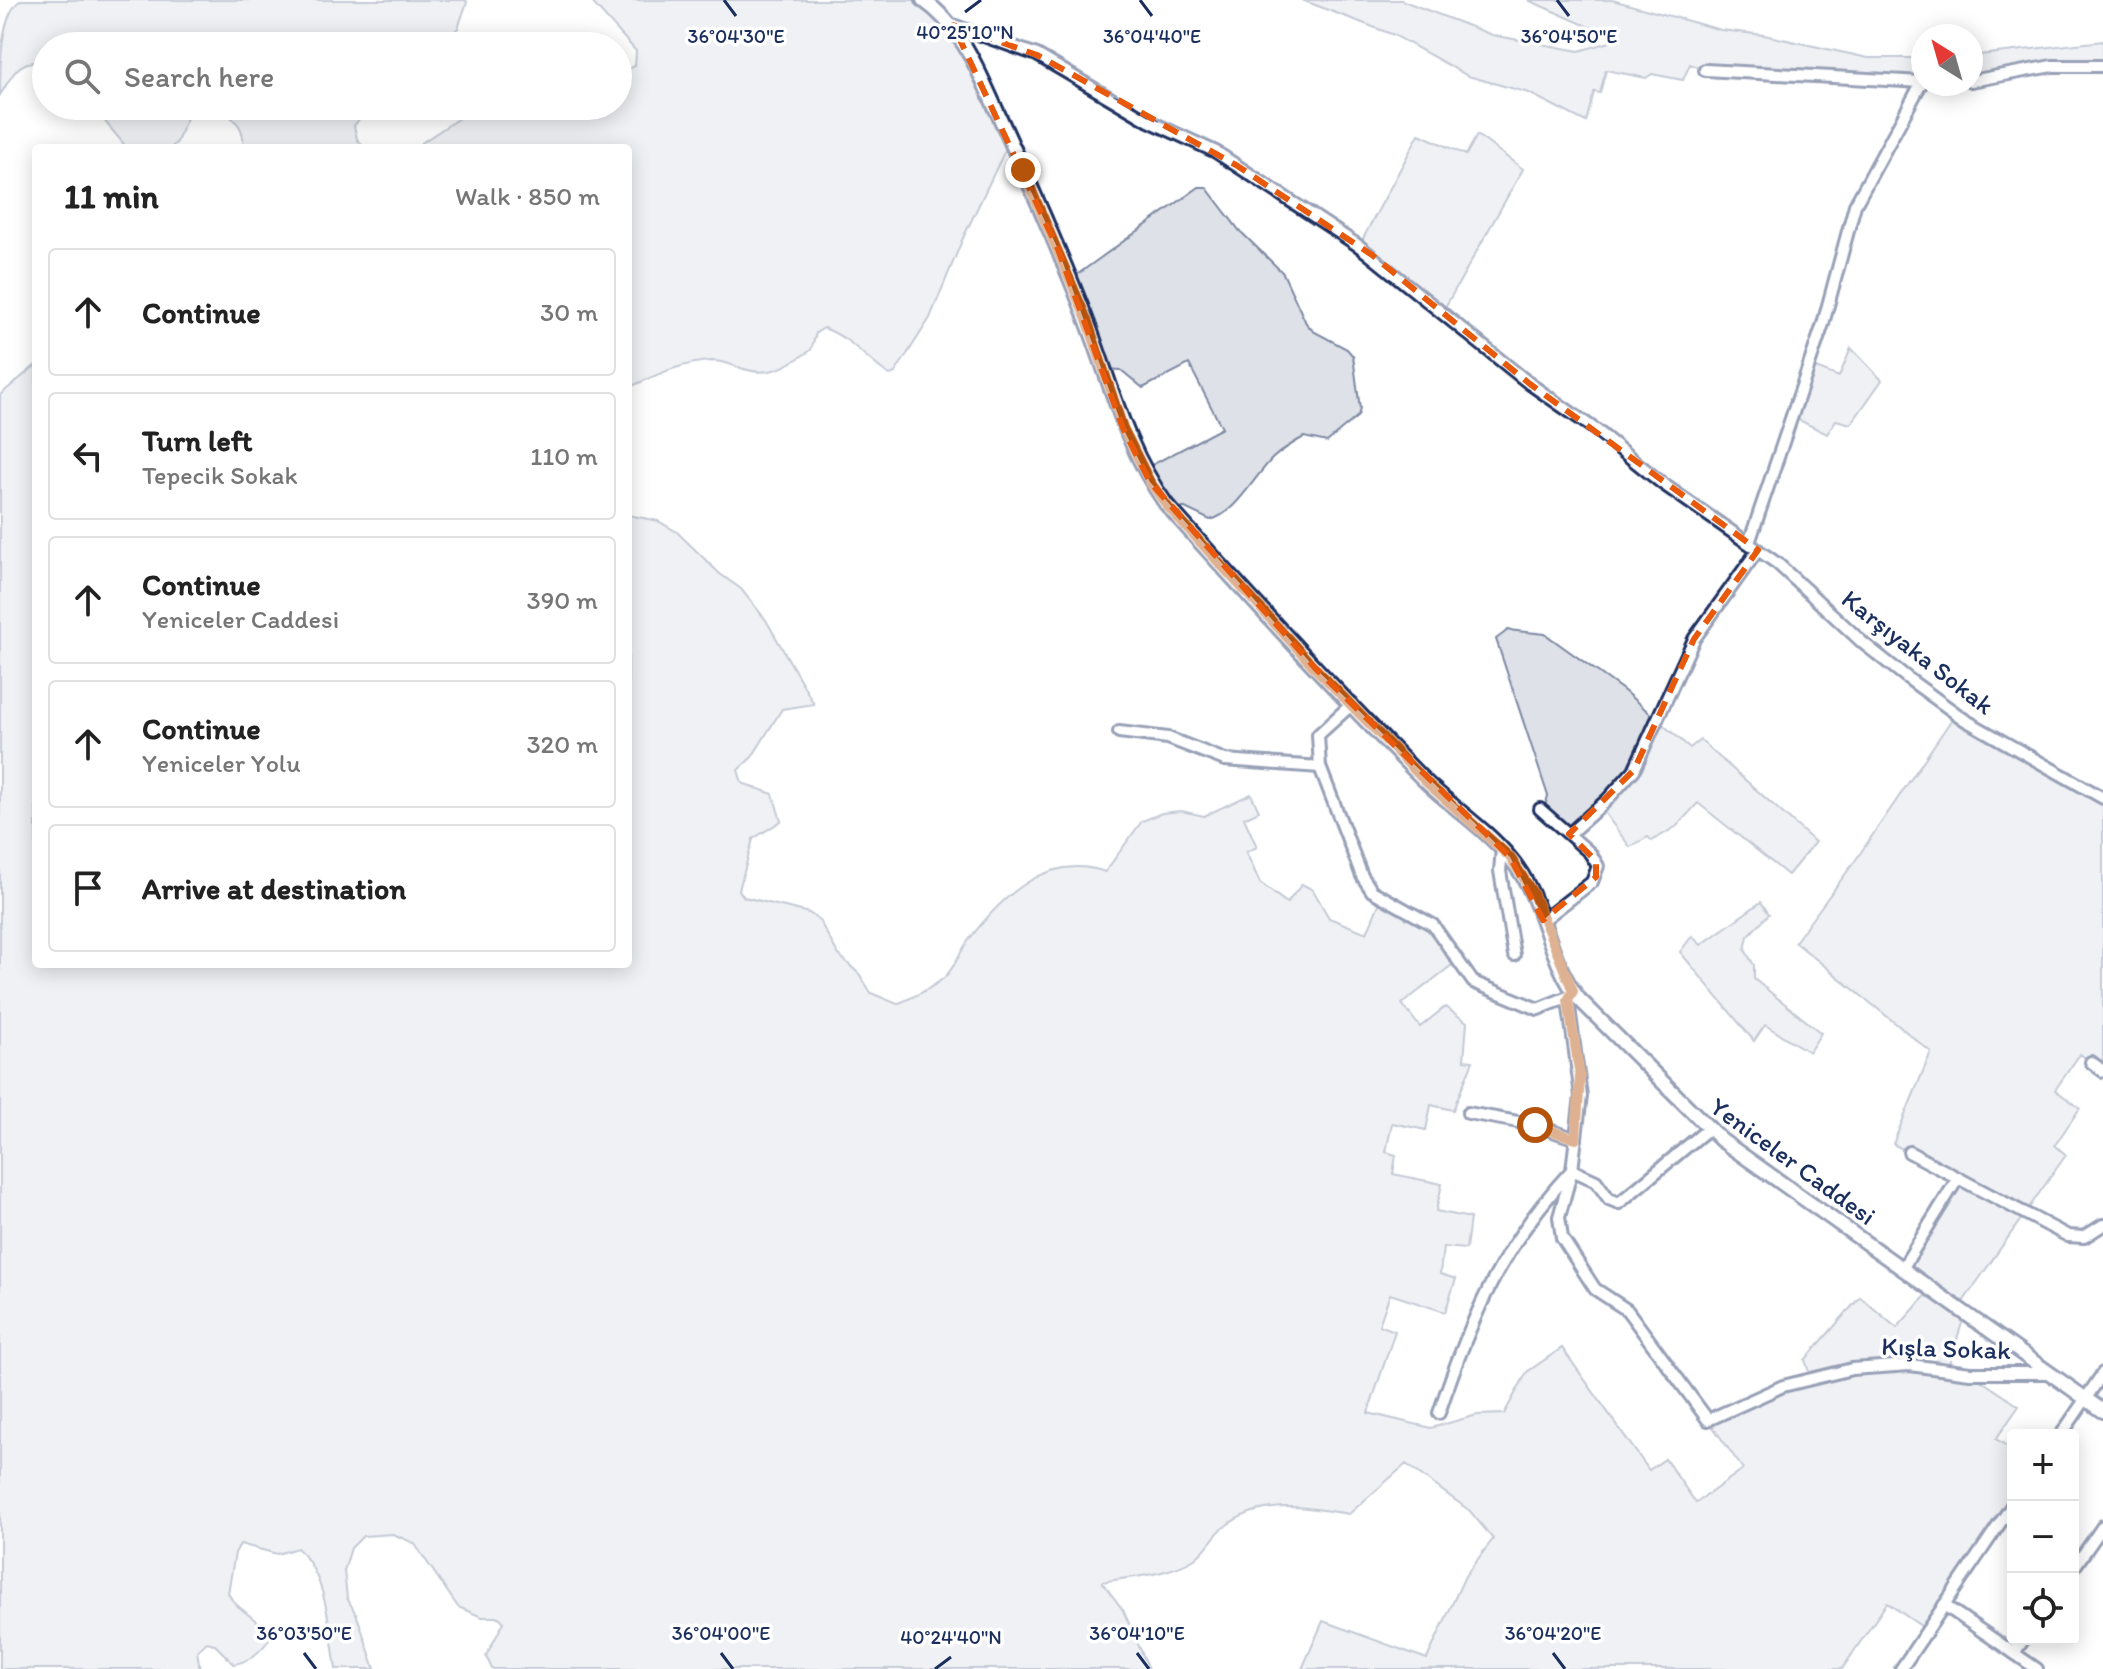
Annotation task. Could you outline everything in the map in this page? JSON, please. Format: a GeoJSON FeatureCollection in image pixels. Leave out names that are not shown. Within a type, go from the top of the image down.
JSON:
{"type":"FeatureCollection","features":[{"type":"Feature","properties":{"kind":"street"},"geometry":{"type":"LineString","coordinates":[[923,0],[953,25]]}},
{"type":"Feature","properties":{"kind":"street","name":"Karşıyaka Sokak"},"geometry":{"type":"LineString","coordinates":[[953,25],[1037,55],[1149,121],[1216,152],[1372,255],[1530,384],[1596,430],[1663,484],[1754,546],[1863,643],[1939,702],[2103,798]]}},
{"type":"Feature","properties":{"kind":"street","name":"Yeniceler Caddesi"},"geometry":{"type":"LineString","coordinates":[[953,25],[972,58],[1058,249],[1136,459],[1166,504],[1352,704],[1426,782],[1502,849],[1526,880],[1570,994],[1708,1129],[2103,1411]]}},
{"type":"Feature","properties":{"kind":"street"},"geometry":{"type":"LineString","coordinates":[[1983,79],[2052,66],[2103,66]]}},
{"type":"Feature","properties":{"kind":"street"},"geometry":{"type":"LineString","coordinates":[[1705,70],[1911,81]]}},
{"type":"Feature","properties":{"kind":"street"},"geometry":{"type":"LineString","coordinates":[[1569,834],[1607,800],[1634,770],[1662,702],[1699,631],[1754,546],[1823,324],[1855,205],[1915,96]]}},
{"type":"Feature","properties":{"kind":"street"},"geometry":{"type":"LineString","coordinates":[[1352,704],[1318,735],[1320,767],[1362,876],[1377,895],[1433,925],[1463,971],[1480,987],[1538,1009],[1570,994],[1580,1076],[1572,1170],[1517,1234],[1499,1265],[1460,1348],[1439,1413]]}},
{"type":"Feature","properties":{"kind":"street"},"geometry":{"type":"LineString","coordinates":[[1119,732],[1168,738],[1225,760],[1320,767]]}},
{"type":"Feature","properties":{"kind":"street"},"geometry":{"type":"LineString","coordinates":[[1540,809],[1590,853],[1598,871],[1592,882],[1543,920]]}},
{"type":"Feature","properties":{"kind":"street"},"geometry":{"type":"LineString","coordinates":[[1502,849],[1500,871],[1514,955]]}},
{"type":"Feature","properties":{"kind":"street"},"geometry":{"type":"LineString","coordinates":[[2091,1062],[2103,1071]]}},
{"type":"Feature","properties":{"kind":"street"},"geometry":{"type":"LineString","coordinates":[[1468,1113],[1535,1125],[1576,1139]]}},
{"type":"Feature","properties":{"kind":"street"},"geometry":{"type":"LineString","coordinates":[[1572,1170],[1596,1181],[1609,1199],[1619,1203],[1708,1129]]}},
{"type":"Feature","properties":{"kind":"street"},"geometry":{"type":"LineString","coordinates":[[1909,1152],[2068,1236],[2084,1237],[2103,1225]]}},
{"type":"Feature","properties":{"kind":"street","name":"Kışla Sokak"},"geometry":{"type":"LineString","coordinates":[[1572,1170],[1559,1217],[1562,1238],[1568,1250],[1595,1289],[1627,1310],[1708,1420],[1783,1386],[1852,1369],[1910,1365],[1970,1373],[2047,1373]]}},
{"type":"Feature","properties":{"kind":"street"},"geometry":{"type":"LineString","coordinates":[[1902,1269],[1958,1178]]}},
{"type":"Feature","properties":{"kind":"street"},"geometry":{"type":"LineString","coordinates":[[2065,1429],[2103,1373]]}},
{"type":"Feature","properties":{"kind":"street"},"geometry":{"type":"LineString","coordinates":[[1901,1669],[2007,1513]]}},
{"type":"Feature","properties":{"kind":"street"},"geometry":{"type":"LineString","coordinates":[[2079,1560],[2103,1526]]}},
{"type":"Feature","properties":{"kind":"street"},"geometry":{"type":"LineString","coordinates":[[1944,1605],[2031,1668]]}},
{"type":"Feature","properties":{"kind":"street"},"geometry":{"type":"LineString","coordinates":[[2014,1653],[2020,1645]]}},
{"type":"Feature","properties":{"kind":"highlighted area"},"geometry":{"type":"Polygon","coordinates":[[[953,25],[1037,55],[1236,165],[1372,255],[1530,384],[1758,550],[1694,639],[1634,770],[1569,834],[1596,861],[1596,877],[1543,920],[1510,857],[1316,669],[1150,482],[1123,428],[1058,249],[953,25]]]}},
{"type":"Feature","properties":{"kind":"shaded area"},"geometry":{"type":"Polygon","coordinates":[[[21,0],[467,2],[454,32],[32,32],[32,62],[20,67],[0,95],[5,29],[14,7],[21,0]]]}},
{"type":"Feature","properties":{"kind":"shaded area"},"geometry":{"type":"Polygon","coordinates":[[[590,0],[923,0],[953,25],[1010,140],[963,238],[930,318],[895,373],[890,375],[843,338],[824,328],[816,333],[811,350],[773,370],[757,372],[722,362],[701,362],[668,370],[632,386],[632,144],[420,144],[456,120],[632,120],[632,67],[635,66],[636,51],[632,47],[632,32],[619,32],[590,0]]]}},
{"type":"Feature","properties":{"kind":"shaded area"},"geometry":{"type":"Polygon","coordinates":[[[1302,0],[1401,0],[1492,35],[1579,51],[1610,42],[1612,37],[1528,0],[1612,0],[1721,30],[1764,35],[1868,58],[1911,58],[1911,81],[1705,70],[1690,64],[1683,80],[1652,74],[1646,78],[1606,70],[1600,93],[1594,92],[1586,122],[1529,93],[1468,76],[1394,35],[1302,0]]]}},
{"type":"Feature","properties":{"kind":"shaded area"},"geometry":{"type":"Polygon","coordinates":[[[2103,41],[2103,66],[2075,65],[1983,79],[1983,55],[2103,41]]]}},
{"type":"Feature","properties":{"kind":"shaded area"},"geometry":{"type":"Polygon","coordinates":[[[104,120],[186,120],[175,144],[124,144],[104,120]]]}},
{"type":"Feature","properties":{"kind":"shaded area"},"geometry":{"type":"Polygon","coordinates":[[[234,120],[358,120],[354,126],[361,144],[243,144],[240,128],[234,120]]]}},
{"type":"Feature","properties":{"kind":"shaded area"},"geometry":{"type":"Polygon","coordinates":[[[1419,134],[1466,155],[1477,135],[1523,169],[1443,311],[1359,246],[1419,134]]]}},
{"type":"Feature","properties":{"kind":"shaded area"},"geometry":{"type":"Polygon","coordinates":[[[1199,187],[1206,187],[1239,230],[1283,273],[1306,323],[1313,331],[1347,349],[1353,356],[1360,409],[1358,416],[1327,442],[1304,437],[1280,452],[1228,511],[1210,520],[1185,508],[1168,507],[1142,470],[1222,428],[1189,364],[1143,388],[1121,370],[1105,369],[1071,279],[1199,187]]]}},
{"type":"Feature","properties":{"kind":"shaded area"},"geometry":{"type":"Polygon","coordinates":[[[1851,348],[1882,380],[1851,424],[1836,420],[1827,434],[1791,416],[1808,365],[1839,377],[1851,348]]]}},
{"type":"Feature","properties":{"kind":"shaded area"},"geometry":{"type":"Polygon","coordinates":[[[32,368],[32,968],[632,968],[632,516],[658,521],[677,532],[720,574],[741,589],[766,620],[814,704],[782,709],[752,757],[738,770],[742,783],[773,794],[781,821],[753,839],[739,890],[744,897],[809,913],[819,920],[838,954],[860,975],[871,993],[897,1004],[934,985],[945,977],[965,945],[995,909],[1027,882],[1064,868],[1084,867],[1105,872],[1142,821],[1162,813],[1181,811],[1204,816],[1251,794],[1259,811],[1244,818],[1257,847],[1246,852],[1260,883],[1287,903],[1302,884],[1313,890],[1329,918],[1367,933],[1381,899],[1419,916],[1457,961],[1402,1004],[1420,1027],[1445,1007],[1467,1022],[1464,1060],[1473,1061],[1453,1110],[1431,1105],[1426,1130],[1392,1123],[1386,1152],[1396,1155],[1393,1174],[1442,1184],[1436,1211],[1470,1218],[1466,1249],[1443,1247],[1440,1274],[1456,1279],[1445,1312],[1390,1294],[1379,1325],[1395,1331],[1368,1413],[1431,1428],[1477,1415],[1504,1414],[1527,1372],[1562,1348],[1649,1470],[1665,1459],[1696,1503],[1743,1469],[1708,1420],[1811,1378],[1805,1360],[1860,1297],[1897,1328],[1930,1291],[1902,1269],[1957,1178],[1893,1144],[1931,1052],[1795,942],[1855,861],[1956,713],[2103,798],[2103,1071],[2080,1054],[2055,1090],[2080,1108],[2055,1145],[2066,1155],[1958,1309],[1965,1314],[1947,1370],[1970,1373],[2019,1406],[1996,1439],[2007,1446],[2007,1513],[1927,1630],[1887,1603],[1842,1669],[1302,1669],[1323,1621],[1427,1659],[1465,1576],[1493,1539],[1470,1511],[1406,1464],[1349,1514],[1300,1507],[1252,1512],[1223,1528],[1198,1557],[1183,1565],[1149,1575],[1102,1582],[1123,1610],[1149,1669],[492,1669],[486,1656],[504,1622],[499,1617],[482,1617],[458,1607],[414,1543],[393,1534],[363,1536],[351,1548],[344,1571],[347,1598],[357,1616],[375,1669],[336,1669],[321,1588],[307,1559],[297,1548],[277,1554],[240,1544],[235,1553],[228,1593],[262,1626],[269,1640],[249,1659],[234,1664],[214,1644],[207,1642],[197,1651],[200,1669],[0,1669],[0,395],[32,368]]]}},
{"type":"Feature","properties":{"kind":"shaded area"},"geometry":{"type":"Polygon","coordinates":[[[1508,630],[1545,634],[1623,690],[1690,748],[1700,740],[1815,842],[1788,875],[1698,803],[1677,826],[1652,841],[1648,837],[1630,847],[1600,807],[1569,834],[1543,812],[1548,796],[1496,639],[1508,630]]]}},
{"type":"Feature","properties":{"kind":"shaded area"},"geometry":{"type":"Polygon","coordinates":[[[1761,902],[1769,914],[1748,936],[1745,950],[1754,965],[1754,979],[1821,1033],[1809,1052],[1765,1025],[1754,1041],[1680,952],[1692,936],[1701,945],[1761,902]]]}},
{"type":"Feature","properties":{"kind":"route"},"geometry":{"type":"LineString","coordinates":[[1023,170],[1088,322],[1123,428],[1142,470],[1166,504],[1316,669],[1426,782],[1502,849],[1533,893],[1558,961],[1573,991],[1568,1000],[1581,1096],[1576,1139],[1535,1125]]}}]}
